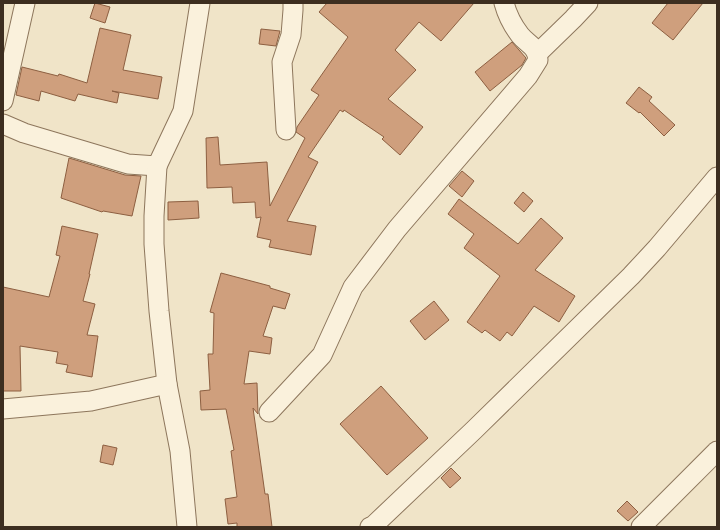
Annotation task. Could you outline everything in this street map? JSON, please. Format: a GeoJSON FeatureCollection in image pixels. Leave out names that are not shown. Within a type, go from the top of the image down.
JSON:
{"type":"FeatureCollection","features":[{"type":"Feature","properties":{"kind":"street"},"geometry":{"type":"LineString","coordinates":[[3,101],[24,3]]}},
{"type":"Feature","properties":{"kind":"street"},"geometry":{"type":"LineString","coordinates":[[187,527],[180,451],[167,384],[158,311],[154,216],[157,166],[182,111],[200,3]]}},
{"type":"Feature","properties":{"kind":"street"},"geometry":{"type":"LineString","coordinates":[[286,130],[282,62],[291,36],[293,10],[292,3]]}},
{"type":"Feature","properties":{"kind":"street"},"geometry":{"type":"LineString","coordinates":[[269,412],[322,355],[353,287],[397,229],[528,76],[538,60],[538,54],[533,46],[520,35],[507,14],[504,3]]}},
{"type":"Feature","properties":{"kind":"street"},"geometry":{"type":"LineString","coordinates":[[538,54],[588,3]]}},
{"type":"Feature","properties":{"kind":"street"},"geometry":{"type":"LineString","coordinates":[[3,124],[24,133],[128,164],[157,166]]}},
{"type":"Feature","properties":{"kind":"street"},"geometry":{"type":"LineString","coordinates":[[370,527],[373,526],[474,430],[631,276],[657,248],[717,177]]}},
{"type":"Feature","properties":{"kind":"street"},"geometry":{"type":"LineString","coordinates":[[3,409],[91,402],[167,384]]}},
{"type":"Feature","properties":{"kind":"street"},"geometry":{"type":"LineString","coordinates":[[641,527],[717,451]]}},
{"type":"Feature","properties":{"kind":"building"},"geometry":{"type":"Polygon","coordinates":[[[95,3],[110,7],[105,23],[90,18],[95,3]]]}},
{"type":"Feature","properties":{"kind":"building"},"geometry":{"type":"Polygon","coordinates":[[[327,3],[474,3],[441,41],[419,22],[395,50],[416,70],[388,99],[423,127],[400,155],[382,139],[384,137],[344,110],[343,112],[340,110],[308,157],[318,162],[287,221],[316,226],[311,255],[269,247],[271,240],[257,237],[261,217],[256,218],[255,202],[233,203],[232,187],[207,188],[206,138],[218,137],[220,165],[267,162],[270,206],[305,138],[296,132],[297,127],[319,95],[311,90],[348,37],[319,12],[327,3]]]}},
{"type":"Feature","properties":{"kind":"building"},"geometry":{"type":"Polygon","coordinates":[[[668,3],[703,3],[673,40],[652,23],[668,3]]]}},
{"type":"Feature","properties":{"kind":"building"},"geometry":{"type":"Polygon","coordinates":[[[100,28],[131,35],[123,70],[162,77],[158,99],[112,91],[119,93],[117,103],[78,94],[75,101],[41,91],[39,101],[16,95],[22,67],[58,76],[59,74],[87,83],[100,28]]]}},
{"type":"Feature","properties":{"kind":"building"},"geometry":{"type":"Polygon","coordinates":[[[261,29],[280,31],[276,46],[259,44],[261,29]]]}},
{"type":"Feature","properties":{"kind":"building"},"geometry":{"type":"Polygon","coordinates":[[[512,42],[526,58],[522,65],[490,91],[475,72],[512,42]]]}},
{"type":"Feature","properties":{"kind":"building"},"geometry":{"type":"Polygon","coordinates":[[[639,87],[652,97],[649,101],[675,125],[664,136],[640,112],[639,113],[626,103],[639,87]]]}},
{"type":"Feature","properties":{"kind":"building"},"geometry":{"type":"Polygon","coordinates":[[[69,158],[125,175],[141,176],[132,216],[102,212],[61,198],[69,158]]]}},
{"type":"Feature","properties":{"kind":"building"},"geometry":{"type":"Polygon","coordinates":[[[462,171],[474,181],[462,197],[449,186],[462,171]]]}},
{"type":"Feature","properties":{"kind":"building"},"geometry":{"type":"Polygon","coordinates":[[[523,192],[533,201],[524,212],[514,203],[523,192]]]}},
{"type":"Feature","properties":{"kind":"building"},"geometry":{"type":"Polygon","coordinates":[[[459,199],[518,244],[541,218],[563,238],[535,270],[575,296],[559,322],[534,306],[512,336],[507,332],[500,341],[485,330],[482,333],[467,322],[500,276],[464,248],[474,234],[448,214],[459,199]]]}},
{"type":"Feature","properties":{"kind":"building"},"geometry":{"type":"Polygon","coordinates":[[[198,201],[199,218],[168,220],[168,202],[198,201]]]}},
{"type":"Feature","properties":{"kind":"building"},"geometry":{"type":"Polygon","coordinates":[[[62,226],[98,234],[83,301],[95,304],[87,335],[98,336],[92,377],[66,372],[68,365],[56,363],[58,352],[20,346],[21,391],[3,391],[3,287],[49,297],[60,256],[56,255],[62,226]]]}},
{"type":"Feature","properties":{"kind":"building"},"geometry":{"type":"Polygon","coordinates":[[[221,273],[270,286],[270,288],[290,294],[285,309],[273,306],[263,336],[272,338],[270,354],[249,351],[244,384],[257,383],[258,414],[253,408],[265,494],[268,494],[272,527],[237,527],[237,523],[228,524],[225,499],[237,497],[231,451],[234,450],[226,409],[201,410],[200,391],[210,390],[208,354],[213,354],[214,313],[210,312],[221,273]]]}},
{"type":"Feature","properties":{"kind":"building"},"geometry":{"type":"Polygon","coordinates":[[[434,301],[449,320],[425,340],[410,321],[434,301]]]}},
{"type":"Feature","properties":{"kind":"building"},"geometry":{"type":"Polygon","coordinates":[[[381,386],[428,438],[387,475],[340,424],[381,386]]]}},
{"type":"Feature","properties":{"kind":"building"},"geometry":{"type":"Polygon","coordinates":[[[103,445],[117,448],[113,465],[100,462],[103,445]]]}},
{"type":"Feature","properties":{"kind":"building"},"geometry":{"type":"Polygon","coordinates":[[[451,468],[461,478],[450,488],[441,478],[451,468]]]}},
{"type":"Feature","properties":{"kind":"building"},"geometry":{"type":"Polygon","coordinates":[[[627,501],[638,512],[628,521],[617,511],[627,501]]]}}]}
